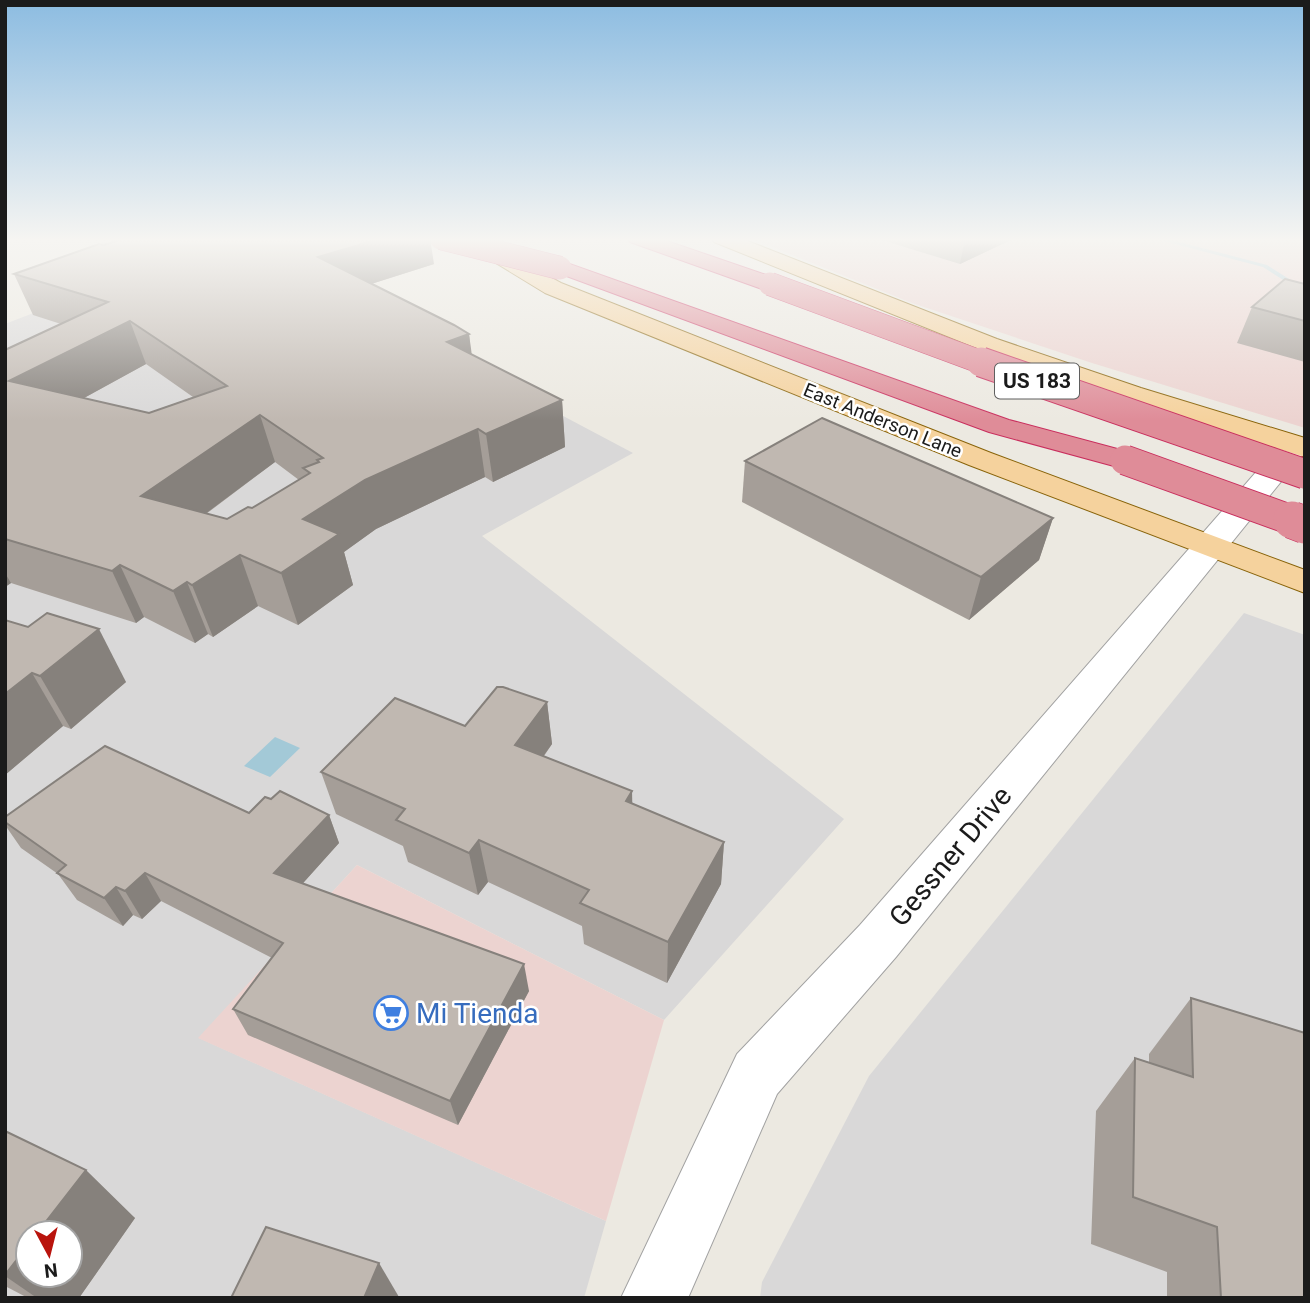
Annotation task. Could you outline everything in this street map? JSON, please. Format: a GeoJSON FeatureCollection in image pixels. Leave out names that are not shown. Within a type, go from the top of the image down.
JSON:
{"type":"FeatureCollection","features":[{"type":"Feature","properties":{"kind":"highway"},"geometry":{"type":"LineString","coordinates":[[646,299],[999,426],[1125,460]]}},
{"type":"Feature","properties":{"kind":"highway","name":"US 183"},"geometry":{"type":"LineString","coordinates":[[710,299],[1125,460],[1305,525]]}},
{"type":"Feature","properties":{"kind":"highway","name":"US 183"},"geometry":{"type":"LineString","coordinates":[[810,299],[952,352],[1302,456]]}},
{"type":"Feature","properties":{"kind":"main road","name":"East Anderson Lane"},"geometry":{"type":"LineString","coordinates":[[580,299],[980,459],[1305,582]]}},
{"type":"Feature","properties":{"kind":"main road"},"geometry":{"type":"LineString","coordinates":[[873,299],[988,344],[1302,456]]}},
{"type":"Feature","properties":{"kind":"street","name":"Gessner Drive"},"geometry":{"type":"LineString","coordinates":[[654,1298],[757,1074],[878,941],[1209,547],[1302,456]]}},
{"type":"Feature","properties":{"kind":"shaded area"},"geometry":{"type":"Polygon","coordinates":[[[70,299],[342,299],[633,453],[482,536],[844,819],[664,1020],[357,865],[199,1038],[606,1221],[584,1298],[5,1298],[5,324],[70,299]]]}},
{"type":"Feature","properties":{"kind":"shaded area"},"geometry":{"type":"Polygon","coordinates":[[[902,299],[1305,299],[1305,428],[1092,363],[902,299]]]}},
{"type":"Feature","properties":{"kind":"shaded area"},"geometry":{"type":"Polygon","coordinates":[[[1244,613],[1305,635],[1305,1298],[760,1298],[762,1282],[869,1076],[1244,613]]]}},
{"type":"Feature","properties":{"kind":"shaded area"},"geometry":{"type":"Polygon","coordinates":[[[357,865],[664,1020],[606,1221],[198,1038],[357,865]]]}},
{"type":"Feature","properties":{"kind":"water"},"geometry":{"type":"Polygon","coordinates":[[[275,737],[300,748],[270,777],[244,766],[275,737]]]}},
{"type":"Feature","properties":{"kind":"building"},"geometry":{"type":"Polygon","coordinates":[[[97,299],[402,299],[469,334],[447,342],[562,400],[486,434],[478,429],[365,480],[303,519],[339,534],[281,573],[240,555],[192,585],[187,582],[173,591],[120,565],[112,571],[5,539],[5,350],[108,302],[97,299]],[[130,321],[9,381],[149,413],[227,386],[130,321]],[[260,415],[141,496],[227,519],[248,507],[252,508],[310,473],[303,468],[323,458],[260,415]]]}},
{"type":"Feature","properties":{"kind":"building"},"geometry":{"type":"Polygon","coordinates":[[[1262,299],[1305,299],[1305,321],[1252,307],[1262,299]]]}},
{"type":"Feature","properties":{"kind":"building"},"geometry":{"type":"Polygon","coordinates":[[[822,418],[1053,518],[981,577],[745,461],[822,418]]]}},
{"type":"Feature","properties":{"kind":"building"},"geometry":{"type":"Polygon","coordinates":[[[47,613],[99,629],[40,676],[32,673],[5,694],[5,620],[28,627],[47,613]]]}},
{"type":"Feature","properties":{"kind":"building"},"geometry":{"type":"Polygon","coordinates":[[[497,687],[547,702],[515,745],[632,791],[626,801],[724,842],[668,942],[580,903],[589,890],[479,840],[469,853],[396,820],[405,809],[321,772],[395,698],[465,726],[497,687]]]}},
{"type":"Feature","properties":{"kind":"building"},"geometry":{"type":"Polygon","coordinates":[[[105,746],[249,813],[265,797],[271,799],[280,791],[329,815],[274,873],[524,964],[450,1101],[233,1009],[283,943],[145,873],[125,891],[116,887],[104,898],[57,873],[66,865],[5,822],[5,817],[105,746]]]}},
{"type":"Feature","properties":{"kind":"building"},"geometry":{"type":"Polygon","coordinates":[[[1191,998],[1305,1033],[1305,1298],[1221,1298],[1217,1227],[1133,1197],[1135,1058],[1193,1077],[1191,998]]]}},
{"type":"Feature","properties":{"kind":"building"},"geometry":{"type":"Polygon","coordinates":[[[5,1131],[86,1170],[48,1219],[14,1219],[14,1263],[5,1275],[5,1131]]]}},
{"type":"Feature","properties":{"kind":"building"},"geometry":{"type":"Polygon","coordinates":[[[266,1227],[379,1263],[364,1298],[231,1298],[266,1227]]]}},
{"type":"Feature","properties":{"kind":"place","name":"Mi Tienda"},"geometry":{"type":"Point","coordinates":[391,1013]}}]}
